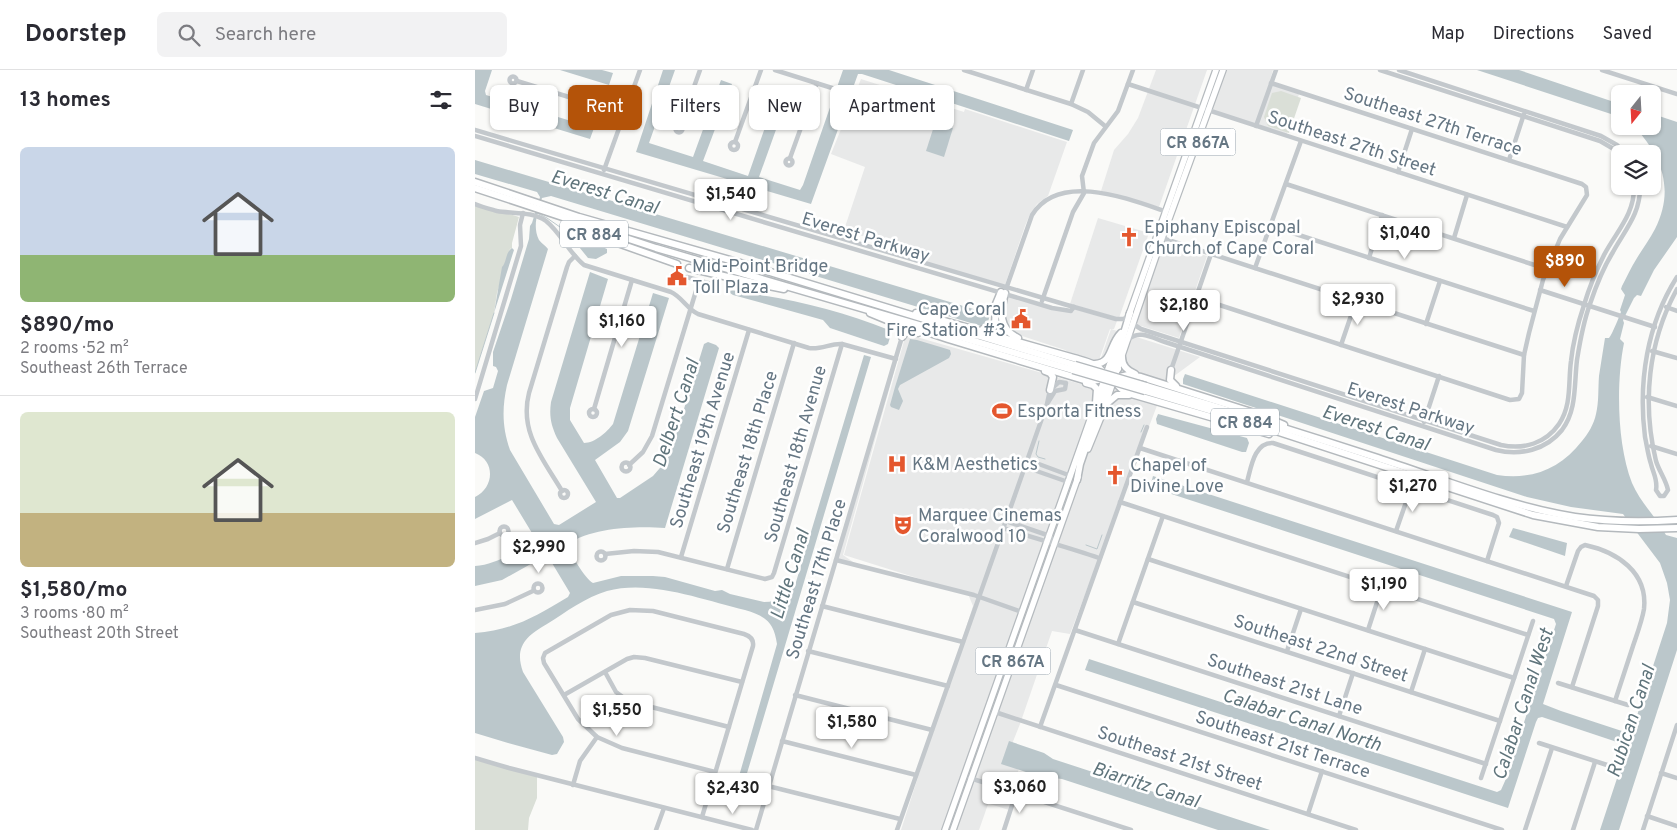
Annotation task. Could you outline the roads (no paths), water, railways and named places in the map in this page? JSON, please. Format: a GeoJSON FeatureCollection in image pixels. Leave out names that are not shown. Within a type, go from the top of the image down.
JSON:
{"type":"FeatureCollection","features":[{"type":"Feature","properties":{"kind":"highway","name":"CR 884"},"geometry":{"type":"LineString","coordinates":[[475,182],[534,205]]}},
{"type":"Feature","properties":{"kind":"highway","name":"CR 884"},"geometry":{"type":"LineString","coordinates":[[475,188],[744,264],[1075,366]]}},
{"type":"Feature","properties":{"kind":"highway","name":"CR 884"},"geometry":{"type":"LineString","coordinates":[[543,208],[600,237],[677,264]]}},
{"type":"Feature","properties":{"kind":"highway"},"geometry":{"type":"LineString","coordinates":[[543,208],[634,241],[822,297]]}},
{"type":"Feature","properties":{"kind":"highway","name":"CR 884"},"geometry":{"type":"LineString","coordinates":[[689,268],[754,284],[822,297],[1075,366],[1147,383],[1532,508],[1574,516],[1667,525],[1677,528]]}},
{"type":"Feature","properties":{"kind":"highway"},"geometry":{"type":"LineString","coordinates":[[871,303],[983,330],[993,328],[996,322],[996,304],[1004,291]]}},
{"type":"Feature","properties":{"kind":"highway"},"geometry":{"type":"LineString","coordinates":[[1004,291],[1001,317],[1009,332],[1018,338],[1065,352],[1089,381],[1128,374],[1147,383],[1165,379],[1171,370]]}},
{"type":"Feature","properties":{"kind":"highway"},"geometry":{"type":"LineString","coordinates":[[852,305],[899,325],[902,330],[902,337]]}},
{"type":"Feature","properties":{"kind":"highway"},"geometry":{"type":"LineString","coordinates":[[867,311],[1095,386],[1097,393],[1096,403]]}},
{"type":"Feature","properties":{"kind":"highway"},"geometry":{"type":"LineString","coordinates":[[1074,478],[1106,391],[1129,315]]}},
{"type":"Feature","properties":{"kind":"highway"},"geometry":{"type":"LineString","coordinates":[[956,324],[1075,366]]}},
{"type":"Feature","properties":{"kind":"highway"},"geometry":{"type":"LineString","coordinates":[[902,337],[905,332],[911,331],[957,345],[987,351]]}},
{"type":"Feature","properties":{"kind":"highway"},"geometry":{"type":"LineString","coordinates":[[1054,371],[1091,363],[1100,364],[1106,360],[1114,340],[1121,333]]}},
{"type":"Feature","properties":{"kind":"highway"},"geometry":{"type":"LineString","coordinates":[[1122,357],[1123,364],[1127,370],[1147,383]]}},
{"type":"Feature","properties":{"kind":"highway"},"geometry":{"type":"LineString","coordinates":[[1014,359],[1026,366],[1051,373],[1053,379],[1051,390]]}},
{"type":"Feature","properties":{"kind":"highway"},"geometry":{"type":"LineString","coordinates":[[1091,363],[1100,368],[1124,391],[1345,455]]}},
{"type":"Feature","properties":{"kind":"highway"},"geometry":{"type":"LineString","coordinates":[[1171,370],[1171,382],[1182,390]]}},
{"type":"Feature","properties":{"kind":"highway"},"geometry":{"type":"LineString","coordinates":[[1147,398],[1133,392],[1131,388],[1135,380],[1182,390],[1261,415],[1330,442]]}},
{"type":"Feature","properties":{"kind":"highway","name":"CR 884"},"geometry":{"type":"LineString","coordinates":[[1147,383],[1242,420],[1533,515],[1583,525],[1625,528],[1667,525],[1677,520]]}},
{"type":"Feature","properties":{"kind":"highway"},"geometry":{"type":"LineString","coordinates":[[1105,405],[1113,397],[1121,394],[1147,398]]}},
{"type":"Feature","properties":{"kind":"main road","name":"CR 867A"},"geometry":{"type":"LineString","coordinates":[[953,830],[1055,543],[1096,403],[1122,357],[1128,341],[1172,213],[1216,70]]}},
{"type":"Feature","properties":{"kind":"main road","name":"CR 867A"},"geometry":{"type":"LineString","coordinates":[[945,830],[1068,482],[1074,478],[1105,405],[1121,333],[1165,211],[1223,70]]}},
{"type":"Feature","properties":{"kind":"main road"},"geometry":{"type":"LineString","coordinates":[[1017,648],[1018,636],[1024,621],[1023,612]]}},
{"type":"Feature","properties":{"kind":"main road"},"geometry":{"type":"LineString","coordinates":[[995,712],[993,705],[1000,676]]}},
{"type":"Feature","properties":{"kind":"street"},"geometry":{"type":"LineString","coordinates":[[634,85],[639,70]]}},
{"type":"Feature","properties":{"kind":"street"},"geometry":{"type":"LineString","coordinates":[[695,85],[700,70]]}},
{"type":"Feature","properties":{"kind":"street"},"geometry":{"type":"LineString","coordinates":[[735,142],[761,70]]}},
{"type":"Feature","properties":{"kind":"street"},"geometry":{"type":"LineString","coordinates":[[775,70],[830,87]]}},
{"type":"Feature","properties":{"kind":"street"},"geometry":{"type":"LineString","coordinates":[[965,70],[982,73],[1026,90],[1071,104],[1088,112],[1105,126]]}},
{"type":"Feature","properties":{"kind":"street"},"geometry":{"type":"LineString","coordinates":[[1026,90],[1033,70]]}},
{"type":"Feature","properties":{"kind":"street"},"geometry":{"type":"LineString","coordinates":[[1071,104],[1083,70]]}},
{"type":"Feature","properties":{"kind":"street"},"geometry":{"type":"LineString","coordinates":[[1041,304],[1073,212],[1084,192],[1082,176],[1094,143],[1118,111],[1133,70]]}},
{"type":"Feature","properties":{"kind":"street"},"geometry":{"type":"LineString","coordinates":[[1256,126],[1276,70]]}},
{"type":"Feature","properties":{"kind":"street"},"geometry":{"type":"LineString","coordinates":[[1380,70],[1601,138],[1617,145]]}},
{"type":"Feature","properties":{"kind":"street"},"geometry":{"type":"LineString","coordinates":[[1399,70],[1524,114]]}},
{"type":"Feature","properties":{"kind":"street"},"geometry":{"type":"LineString","coordinates":[[1602,70],[1677,94]]}},
{"type":"Feature","properties":{"kind":"street"},"geometry":{"type":"LineString","coordinates":[[517,81],[568,97]]}},
{"type":"Feature","properties":{"kind":"street"},"geometry":{"type":"LineString","coordinates":[[790,158],[817,83]]}},
{"type":"Feature","properties":{"kind":"street","name":"Southeast 27th Terrace"},"geometry":{"type":"LineString","coordinates":[[1271,83],[1582,184],[1586,187],[1587,195],[1567,227]]}},
{"type":"Feature","properties":{"kind":"street","name":"Southeast 27th Street"},"geometry":{"type":"LineString","coordinates":[[1128,84],[1567,227]]}},
{"type":"Feature","properties":{"kind":"street"},"geometry":{"type":"LineString","coordinates":[[1509,160],[1524,114]]}},
{"type":"Feature","properties":{"kind":"street"},"geometry":{"type":"LineString","coordinates":[[1398,172],[1412,129]]}},
{"type":"Feature","properties":{"kind":"street","name":"Everest Parkway"},"geometry":{"type":"LineString","coordinates":[[475,130],[500,140],[867,249],[1041,304],[1071,311],[1074,307]]}},
{"type":"Feature","properties":{"kind":"street"},"geometry":{"type":"LineString","coordinates":[[603,171],[618,130]]}},
{"type":"Feature","properties":{"kind":"street","name":"Everest Parkway"},"geometry":{"type":"LineString","coordinates":[[475,136],[500,140]]}},
{"type":"Feature","properties":{"kind":"street"},"geometry":{"type":"LineString","coordinates":[[1601,138],[1611,147]]}},
{"type":"Feature","properties":{"kind":"street"},"geometry":{"type":"LineString","coordinates":[[1255,268],[1301,141]]}},
{"type":"Feature","properties":{"kind":"street"},"geometry":{"type":"LineString","coordinates":[[1286,184],[1547,269]]}},
{"type":"Feature","properties":{"kind":"street"},"geometry":{"type":"LineString","coordinates":[[1004,291],[1032,215],[1042,202],[1054,195],[1084,192],[1109,194],[1172,213]]}},
{"type":"Feature","properties":{"kind":"street"},"geometry":{"type":"LineString","coordinates":[[1454,238],[1467,195]]}},
{"type":"Feature","properties":{"kind":"street"},"geometry":{"type":"LineString","coordinates":[[1587,305],[1601,262],[1630,212],[1634,195]]}},
{"type":"Feature","properties":{"kind":"street"},"geometry":{"type":"LineString","coordinates":[[1587,305],[1604,268],[1635,214],[1640,195]]}},
{"type":"Feature","properties":{"kind":"street"},"geometry":{"type":"LineString","coordinates":[[475,204],[497,211],[523,213],[535,217],[549,224],[582,263],[589,267],[673,293],[680,297],[690,309],[701,316],[814,349],[842,344],[895,359]]}},
{"type":"Feature","properties":{"kind":"street"},"geometry":{"type":"LineString","coordinates":[[475,399],[521,246],[520,225],[523,213]]}},
{"type":"Feature","properties":{"kind":"street"},"geometry":{"type":"LineString","coordinates":[[1369,258],[1383,215]]}},
{"type":"Feature","properties":{"kind":"street"},"geometry":{"type":"LineString","coordinates":[[1271,226],[1534,311]]}},
{"type":"Feature","properties":{"kind":"street"},"geometry":{"type":"LineString","coordinates":[[1195,297],[1510,400],[1519,399],[1522,393],[1524,355],[1534,311],[1547,269],[1567,227]]}},
{"type":"Feature","properties":{"kind":"street"},"geometry":{"type":"LineString","coordinates":[[1162,238],[1524,355]]}},
{"type":"Feature","properties":{"kind":"street"},"geometry":{"type":"LineString","coordinates":[[1171,370],[1211,254]]}},
{"type":"Feature","properties":{"kind":"street"},"geometry":{"type":"LineString","coordinates":[[562,491],[532,441],[527,423],[526,407],[567,265],[575,256]]}},
{"type":"Feature","properties":{"kind":"street"},"geometry":{"type":"LineString","coordinates":[[687,277],[711,284]]}},
{"type":"Feature","properties":{"kind":"street"},"geometry":{"type":"LineString","coordinates":[[1677,277],[1654,326],[1648,350],[1643,396],[1643,422],[1647,446],[1657,482],[1656,490],[1657,494],[1664,496],[1668,490],[1658,468],[1649,421],[1650,377],[1665,306],[1677,289]]}},
{"type":"Feature","properties":{"kind":"street"},"geometry":{"type":"LineString","coordinates":[[594,409],[632,280]]}},
{"type":"Feature","properties":{"kind":"street"},"geometry":{"type":"LineString","coordinates":[[629,465],[643,452],[652,436],[699,281]]}},
{"type":"Feature","properties":{"kind":"street"},"geometry":{"type":"LineString","coordinates":[[1426,324],[1440,281]]}},
{"type":"Feature","properties":{"kind":"street"},"geometry":{"type":"LineString","coordinates":[[1540,290],[1654,326],[1659,330]]}},
{"type":"Feature","properties":{"kind":"street","name":"Everest Parkway"},"geometry":{"type":"LineString","coordinates":[[1004,291],[1043,298],[1116,319],[1123,319],[1129,315]]}},
{"type":"Feature","properties":{"kind":"street"},"geometry":{"type":"LineString","coordinates":[[1341,344],[1356,301]]}},
{"type":"Feature","properties":{"kind":"street","name":"Everest Parkway"},"geometry":{"type":"LineString","coordinates":[[1290,380],[1425,420],[1501,445],[1511,447],[1527,446],[1542,440],[1558,425],[1566,408],[1573,346],[1587,305]]}},
{"type":"Feature","properties":{"kind":"street","name":"Everest Parkway"},"geometry":{"type":"LineString","coordinates":[[1133,324],[1141,329],[1179,343],[1423,426],[1503,451],[1517,452],[1545,445],[1563,429],[1571,412],[1587,305]]}},
{"type":"Feature","properties":{"kind":"street"},"geometry":{"type":"LineString","coordinates":[[1665,306],[1677,310]]}},
{"type":"Feature","properties":{"kind":"street","name":"Southeast 19th Avenue"},"geometry":{"type":"LineString","coordinates":[[681,557],[749,330]]}},
{"type":"Feature","properties":{"kind":"street","name":"Everest Parkway"},"geometry":{"type":"LineString","coordinates":[[1128,341],[1133,336],[1140,334],[1179,343]]}},
{"type":"Feature","properties":{"kind":"street","name":"Southeast 17th Place"},"geometry":{"type":"LineString","coordinates":[[756,830],[902,337]]}},
{"type":"Feature","properties":{"kind":"street","name":"Southeast 18th Place"},"geometry":{"type":"LineString","coordinates":[[727,569],[794,343]]}},
{"type":"Feature","properties":{"kind":"street","name":"Southeast 18th Avenue"},"geometry":{"type":"LineString","coordinates":[[727,569],[767,579],[775,573],[842,344]]}},
{"type":"Feature","properties":{"kind":"street"},"geometry":{"type":"LineString","coordinates":[[1648,350],[1677,358]]}},
{"type":"Feature","properties":{"kind":"street"},"geometry":{"type":"LineString","coordinates":[[1423,426],[1439,376]]}},
{"type":"Feature","properties":{"kind":"street"},"geometry":{"type":"LineString","coordinates":[[897,830],[1051,390],[1059,382],[1065,382],[1067,384],[1066,388],[1053,393],[1047,404]]}},
{"type":"Feature","properties":{"kind":"street"},"geometry":{"type":"LineString","coordinates":[[1569,390],[1575,391]]}},
{"type":"Feature","properties":{"kind":"street"},"geometry":{"type":"LineString","coordinates":[[1643,396],[1677,406]]}},
{"type":"Feature","properties":{"kind":"street"},"geometry":{"type":"LineString","coordinates":[[1040,727],[1147,427]]}},
{"type":"Feature","properties":{"kind":"street"},"geometry":{"type":"LineString","coordinates":[[1247,482],[1257,451],[1266,443],[1273,443],[1493,514],[1499,519],[1499,524],[1487,561]]}},
{"type":"Feature","properties":{"kind":"street"},"geometry":{"type":"LineString","coordinates":[[1647,446],[1653,446],[1677,454]]}},
{"type":"Feature","properties":{"kind":"street"},"geometry":{"type":"LineString","coordinates":[[1140,448],[1590,594],[1597,598],[1598,606],[1571,687]]}},
{"type":"Feature","properties":{"kind":"street"},"geometry":{"type":"LineString","coordinates":[[1028,460],[1074,478]]}},
{"type":"Feature","properties":{"kind":"street"},"geometry":{"type":"LineString","coordinates":[[1025,467],[1068,482]]}},
{"type":"Feature","properties":{"kind":"street"},"geometry":{"type":"LineString","coordinates":[[1396,531],[1411,488]]}},
{"type":"Feature","properties":{"kind":"street"},"geometry":{"type":"LineString","coordinates":[[1121,502],[1528,635]]}},
{"type":"Feature","properties":{"kind":"street"},"geometry":{"type":"LineString","coordinates":[[1118,644],[1163,516]]}},
{"type":"Feature","properties":{"kind":"street"},"geometry":{"type":"LineString","coordinates":[[1006,520],[1055,543],[1099,558]]}},
{"type":"Feature","properties":{"kind":"street"},"geometry":{"type":"LineString","coordinates":[[1003,528],[1048,539]]}},
{"type":"Feature","properties":{"kind":"street"},"geometry":{"type":"LineString","coordinates":[[475,543],[499,533]]}},
{"type":"Feature","properties":{"kind":"street"},"geometry":{"type":"LineString","coordinates":[[1566,586],[1578,551],[1583,546],[1593,547],[1618,557],[1637,576],[1644,595],[1643,612],[1615,701]]}},
{"type":"Feature","properties":{"kind":"street"},"geometry":{"type":"LineString","coordinates":[[605,554],[643,551],[681,557],[727,569]]}},
{"type":"Feature","properties":{"kind":"street"},"geometry":{"type":"LineString","coordinates":[[1148,559],[1514,678]]}},
{"type":"Feature","properties":{"kind":"street"},"geometry":{"type":"LineString","coordinates":[[836,560],[979,597],[1023,612]]}},
{"type":"Feature","properties":{"kind":"street"},"geometry":{"type":"LineString","coordinates":[[1367,630],[1381,587]]}},
{"type":"Feature","properties":{"kind":"street"},"geometry":{"type":"LineString","coordinates":[[475,610],[509,603],[533,591]]}},
{"type":"Feature","properties":{"kind":"street","name":"Southeast 22nd Street"},"geometry":{"type":"LineString","coordinates":[[1133,602],[1500,721]]}},
{"type":"Feature","properties":{"kind":"street"},"geometry":{"type":"LineString","coordinates":[[822,606],[963,642]]}},
{"type":"Feature","properties":{"kind":"street"},"geometry":{"type":"LineString","coordinates":[[1287,652],[1301,609]]}},
{"type":"Feature","properties":{"kind":"street"},"geometry":{"type":"LineString","coordinates":[[702,817],[753,646],[752,639],[747,635],[653,612],[630,610],[614,614],[595,623],[547,651],[543,656],[547,667],[578,719],[597,737],[621,748],[715,772]]}},
{"type":"Feature","properties":{"kind":"street"},"geometry":{"type":"LineString","coordinates":[[1481,778],[1533,621]]}},
{"type":"Feature","properties":{"kind":"street","name":"Southeast 21st Lane"},"geometry":{"type":"LineString","coordinates":[[1075,630],[1486,764]]}},
{"type":"Feature","properties":{"kind":"street"},"geometry":{"type":"LineString","coordinates":[[1411,692],[1425,649]]}},
{"type":"Feature","properties":{"kind":"street"},"geometry":{"type":"LineString","coordinates":[[809,651],[948,686]]}},
{"type":"Feature","properties":{"kind":"street"},"geometry":{"type":"LineString","coordinates":[[564,695],[627,659],[641,657],[742,682]]}},
{"type":"Feature","properties":{"kind":"street"},"geometry":{"type":"LineString","coordinates":[[605,672],[616,692],[628,701],[729,727]]}},
{"type":"Feature","properties":{"kind":"street"},"geometry":{"type":"LineString","coordinates":[[1339,716],[1353,673]]}},
{"type":"Feature","properties":{"kind":"street"},"geometry":{"type":"LineString","coordinates":[[1559,683],[1628,705]]}},
{"type":"Feature","properties":{"kind":"street","name":"Southeast 21st Terrace"},"geometry":{"type":"LineString","coordinates":[[1056,685],[1322,771],[1489,828],[1502,830]]}},
{"type":"Feature","properties":{"kind":"street"},"geometry":{"type":"LineString","coordinates":[[795,696],[932,730]]}},
{"type":"Feature","properties":{"kind":"street","name":"Southeast 21st Street"},"geometry":{"type":"LineString","coordinates":[[995,712],[1356,830]]}},
{"type":"Feature","properties":{"kind":"street"},"geometry":{"type":"LineString","coordinates":[[1643,830],[1677,729]]}},
{"type":"Feature","properties":{"kind":"street"},"geometry":{"type":"LineString","coordinates":[[573,785],[580,761],[597,737]]}},
{"type":"Feature","properties":{"kind":"street"},"geometry":{"type":"LineString","coordinates":[[782,741],[916,775]]}},
{"type":"Feature","properties":{"kind":"street"},"geometry":{"type":"LineString","coordinates":[[1539,743],[1607,765]]}},
{"type":"Feature","properties":{"kind":"street"},"geometry":{"type":"LineString","coordinates":[[1525,830],[1552,748]]}},
{"type":"Feature","properties":{"kind":"street"},"geometry":{"type":"LineString","coordinates":[[475,758],[751,830]]}},
{"type":"Feature","properties":{"kind":"street"},"geometry":{"type":"LineString","coordinates":[[1573,830],[1595,762]]}},
{"type":"Feature","properties":{"kind":"street"},"geometry":{"type":"LineString","coordinates":[[1308,814],[1322,771]]}},
{"type":"Feature","properties":{"kind":"street"},"geometry":{"type":"LineString","coordinates":[[1661,773],[1677,778]]}},
{"type":"Feature","properties":{"kind":"street"},"geometry":{"type":"LineString","coordinates":[[965,776],[1131,830]]}},
{"type":"Feature","properties":{"kind":"street"},"geometry":{"type":"LineString","coordinates":[[768,786],[900,819]]}},
{"type":"Feature","properties":{"kind":"street"},"geometry":{"type":"LineString","coordinates":[[1004,830],[1016,793]]}},
{"type":"Feature","properties":{"kind":"street"},"geometry":{"type":"LineString","coordinates":[[656,830],[664,808]]}},
{"type":"Feature","properties":{"kind":"street"},"geometry":{"type":"LineString","coordinates":[[1647,816],[1677,826]]}},
{"type":"Feature","properties":{"kind":"street"},"geometry":{"type":"LineString","coordinates":[[709,819],[741,830]]}},
{"type":"Feature","properties":{"kind":"waterway"},"geometry":{"type":"LineString","coordinates":[[537,213],[570,234]]}},
{"type":"Feature","properties":{"kind":"waterway"},"geometry":{"type":"LineString","coordinates":[[475,373],[494,313]]}},
{"type":"Feature","properties":{"kind":"waterway"},"geometry":{"type":"LineString","coordinates":[[1141,432],[1144,425]]}},
{"type":"Feature","properties":{"kind":"waterway"},"geometry":{"type":"LineString","coordinates":[[1039,441],[1036,454],[1038,457],[1045,459]]}},
{"type":"Feature","properties":{"kind":"waterway"},"geometry":{"type":"LineString","coordinates":[[1086,545],[1097,549],[1102,535]]}},
{"type":"Feature","properties":{"kind":"place","name":"Epiphany Episcopal Church of Cape Coral"},"geometry":{"type":"Point","coordinates":[1129,237]}},
{"type":"Feature","properties":{"kind":"place","name":"Mid-Point Bridge Toll Plaza"},"geometry":{"type":"Point","coordinates":[677,276]}},
{"type":"Feature","properties":{"kind":"place","name":"Cape Coral Fire Station #3"},"geometry":{"type":"Point","coordinates":[1021,319]}},
{"type":"Feature","properties":{"kind":"place","name":"Esporta Fitness"},"geometry":{"type":"Point","coordinates":[1002,411]}},
{"type":"Feature","properties":{"kind":"place","name":"K&M Aesthetics"},"geometry":{"type":"Point","coordinates":[897,464]}},
{"type":"Feature","properties":{"kind":"place","name":"Chapel of Divine Love"},"geometry":{"type":"Point","coordinates":[1115,475]}},
{"type":"Feature","properties":{"kind":"place","name":"Marquee Cinemas Coralwood 10"},"geometry":{"type":"Point","coordinates":[903,525]}},
{"type":"Feature","properties":{"kind":"water label","name":"Everest Canal"},"geometry":{"type":"Point","coordinates":[605,191]}},
{"type":"Feature","properties":{"kind":"water label","name":"Delbert Canal"},"geometry":{"type":"Point","coordinates":[675,413]}},
{"type":"Feature","properties":{"kind":"water label","name":"Everest Canal"},"geometry":{"type":"Point","coordinates":[1376,427]}},
{"type":"Feature","properties":{"kind":"water label","name":"Little Canal"},"geometry":{"type":"Point","coordinates":[789,574]}},
{"type":"Feature","properties":{"kind":"water label","name":"Calabar Canal West"},"geometry":{"type":"Point","coordinates":[1522,704]}},
{"type":"Feature","properties":{"kind":"water label","name":"Calabar Canal North"},"geometry":{"type":"Point","coordinates":[1302,719]}},
{"type":"Feature","properties":{"kind":"water label","name":"Rubican Canal"},"geometry":{"type":"Point","coordinates":[1630,721]}},
{"type":"Feature","properties":{"kind":"water label","name":"Biarritz Canal"},"geometry":{"type":"Point","coordinates":[1146,784]}}]}
